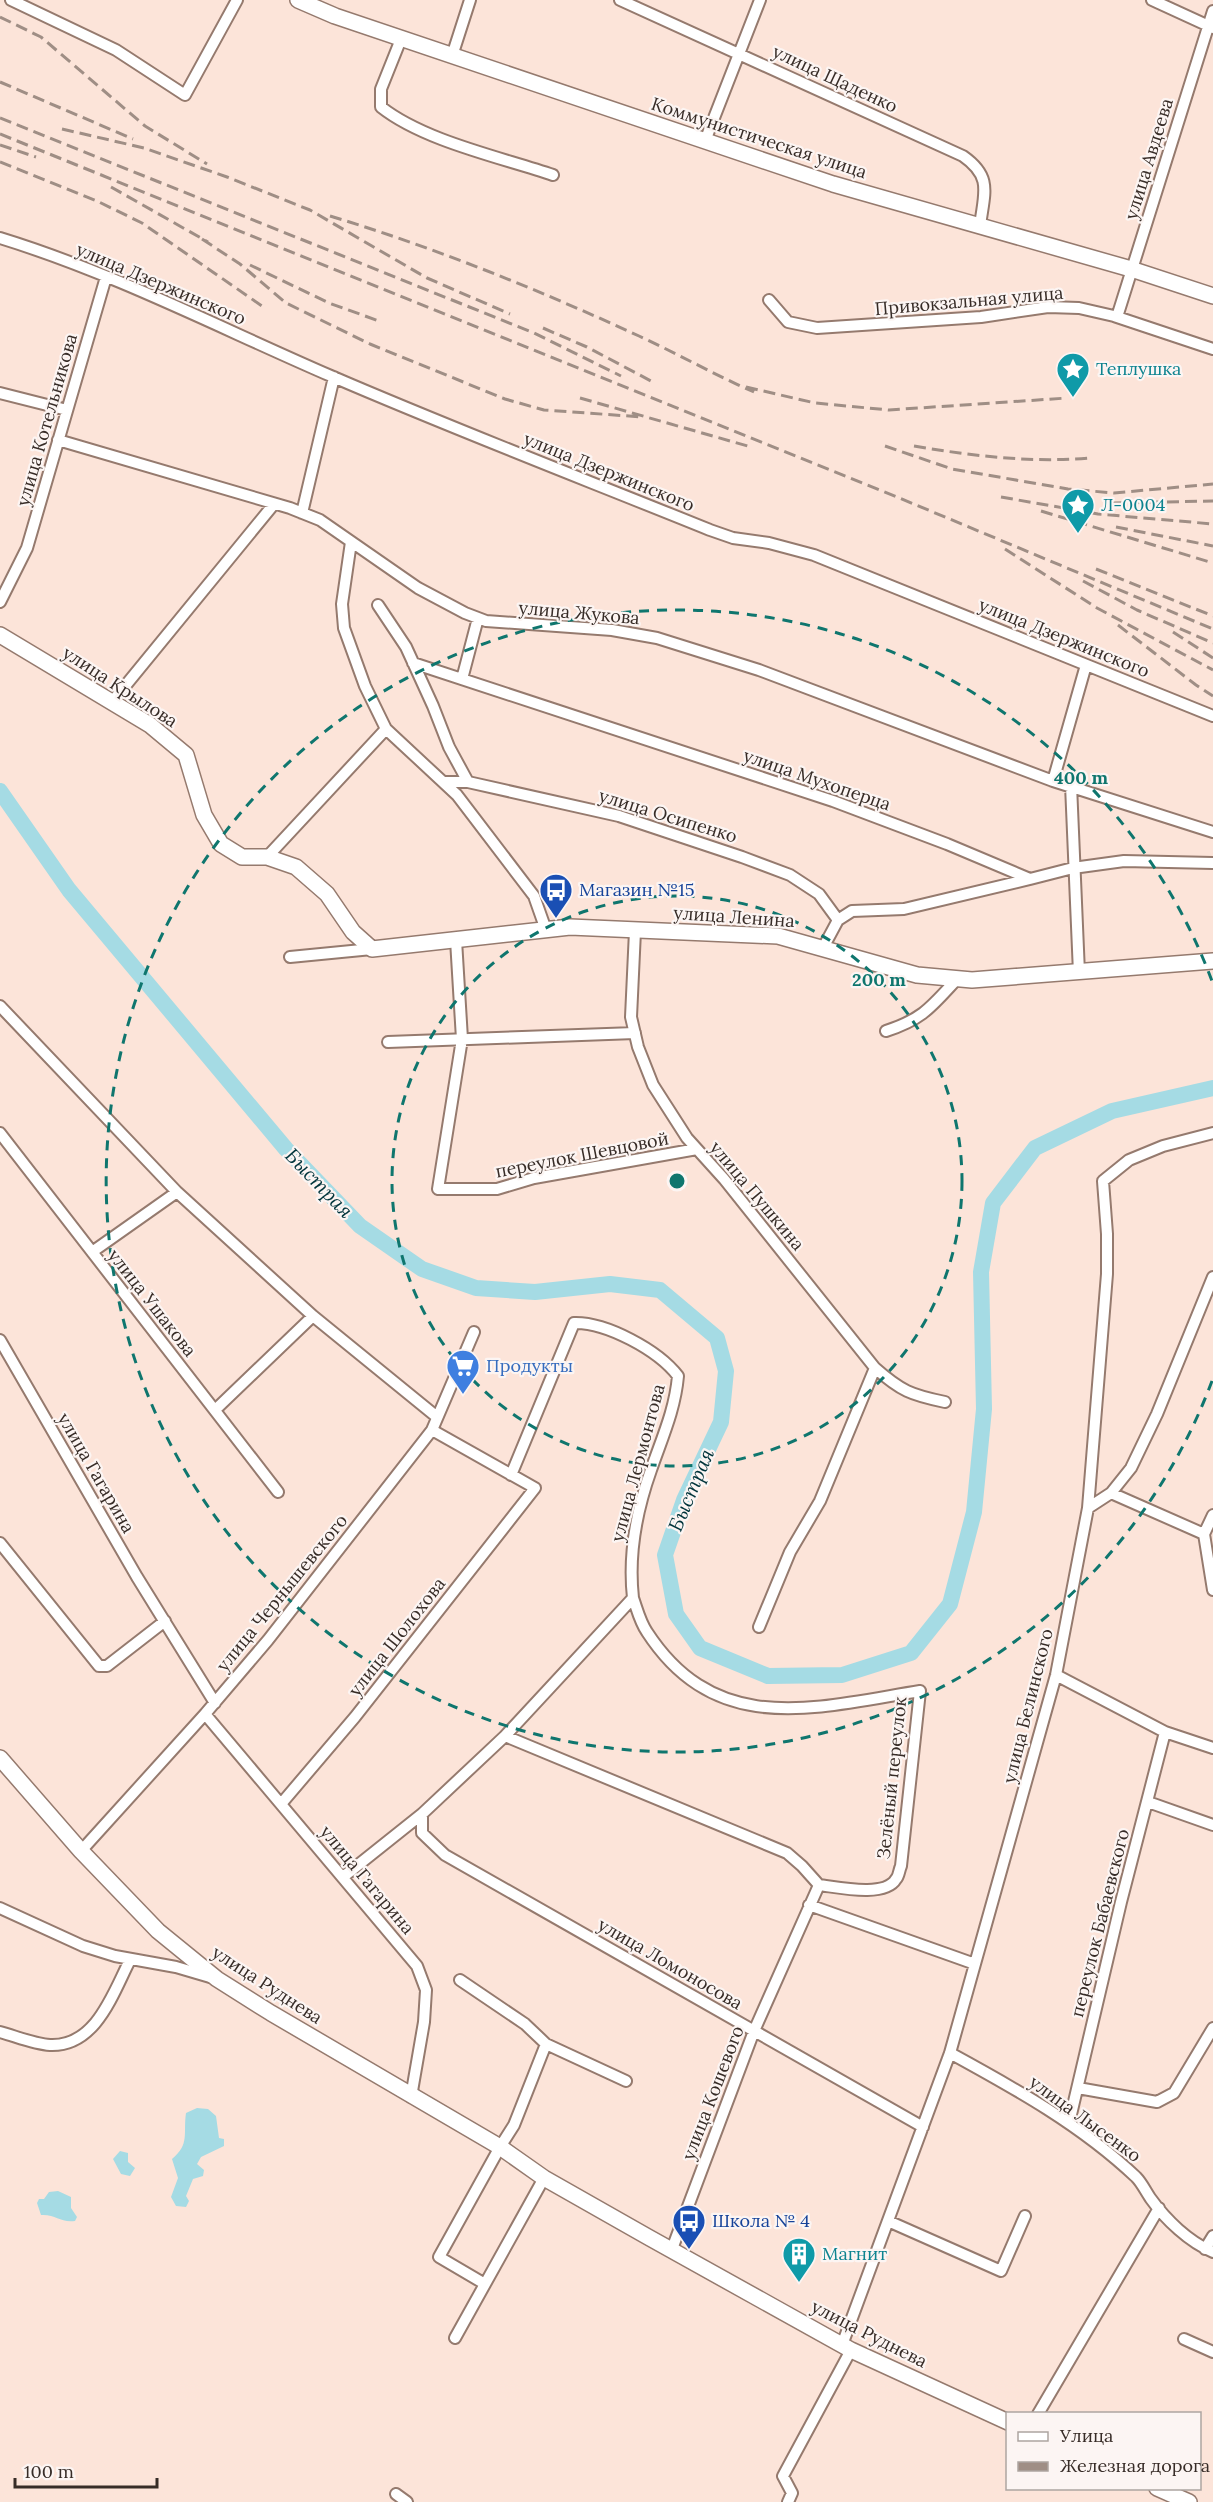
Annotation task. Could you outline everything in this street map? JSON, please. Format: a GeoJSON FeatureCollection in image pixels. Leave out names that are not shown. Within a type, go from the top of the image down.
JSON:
{"type":"FeatureCollection","features":[{"type":"Feature","properties":{"kind":"street"},"geometry":{"type":"LineString","coordinates":[[11,0],[116,50],[185,95],[237,0]]}},
{"type":"Feature","properties":{"kind":"street","name":"Коммунистическая улица"},"geometry":{"type":"LineString","coordinates":[[298,0],[335,16],[401,39],[833,184],[1133,269],[1213,296]]}},
{"type":"Feature","properties":{"kind":"street"},"geometry":{"type":"LineString","coordinates":[[452,56],[470,0]]}},
{"type":"Feature","properties":{"kind":"street","name":"улица Щаденко"},"geometry":{"type":"LineString","coordinates":[[620,0],[971,161],[978,166],[985,179],[980,226]]}},
{"type":"Feature","properties":{"kind":"street"},"geometry":{"type":"LineString","coordinates":[[705,141],[760,0]]}},
{"type":"Feature","properties":{"kind":"street"},"geometry":{"type":"LineString","coordinates":[[1152,0],[1210,27]]}},
{"type":"Feature","properties":{"kind":"street","name":"улица Авдеева"},"geometry":{"type":"LineString","coordinates":[[1117,317],[1210,27],[1213,10]]}},
{"type":"Feature","properties":{"kind":"street"},"geometry":{"type":"LineString","coordinates":[[401,39],[381,89],[381,107],[421,132],[554,174]]}},
{"type":"Feature","properties":{"kind":"street","name":"улица Дзержинского"},"geometry":{"type":"LineString","coordinates":[[0,238],[38,250],[106,277],[334,377],[710,530],[733,538],[769,543],[814,555],[1213,716]]}},
{"type":"Feature","properties":{"kind":"street","name":"улица Котельникова"},"geometry":{"type":"LineString","coordinates":[[0,602],[27,548],[106,277]]}},
{"type":"Feature","properties":{"kind":"street","name":"Привокзальная улица"},"geometry":{"type":"LineString","coordinates":[[769,300],[788,322],[817,328],[959,319],[1048,307],[1079,308],[1117,317],[1213,349]]}},
{"type":"Feature","properties":{"kind":"street"},"geometry":{"type":"LineString","coordinates":[[302,513],[334,377]]}},
{"type":"Feature","properties":{"kind":"street"},"geometry":{"type":"LineString","coordinates":[[0,393],[67,410]]}},
{"type":"Feature","properties":{"kind":"street","name":"улица Жукова"},"geometry":{"type":"LineString","coordinates":[[58,440],[274,504],[320,520],[418,588],[478,618],[519,625],[563,625],[612,630],[657,638],[759,670],[1053,781],[1213,832]]}},
{"type":"Feature","properties":{"kind":"street"},"geometry":{"type":"LineString","coordinates":[[112,702],[274,504]]}},
{"type":"Feature","properties":{"kind":"street"},"geometry":{"type":"LineString","coordinates":[[351,542],[342,604],[344,628],[365,686],[387,729],[457,795],[528,887],[534,896],[546,930]]}},
{"type":"Feature","properties":{"kind":"street"},"geometry":{"type":"LineString","coordinates":[[378,605],[406,647],[448,747],[468,782]]}},
{"type":"Feature","properties":{"kind":"street"},"geometry":{"type":"LineString","coordinates":[[462,679],[478,618]]}},
{"type":"Feature","properties":{"kind":"street","name":"улица Крылова"},"geometry":{"type":"LineString","coordinates":[[0,635],[150,725],[186,754],[204,815],[221,844],[242,857],[267,857],[296,867],[327,894],[353,932],[372,949]]}},
{"type":"Feature","properties":{"kind":"street","name":"улица Мухоперца"},"geometry":{"type":"LineString","coordinates":[[413,663],[833,801],[947,844],[1030,879]]}},
{"type":"Feature","properties":{"kind":"street"},"geometry":{"type":"LineString","coordinates":[[1053,781],[1086,665]]}},
{"type":"Feature","properties":{"kind":"street"},"geometry":{"type":"LineString","coordinates":[[267,857],[387,729]]}},
{"type":"Feature","properties":{"kind":"street","name":"улица Осипенко"},"geometry":{"type":"LineString","coordinates":[[442,782],[468,782],[619,816],[742,856],[790,875],[819,894],[838,920]]}},
{"type":"Feature","properties":{"kind":"street"},"geometry":{"type":"LineString","coordinates":[[1071,785],[1079,972]]}},
{"type":"Feature","properties":{"kind":"street"},"geometry":{"type":"LineString","coordinates":[[823,948],[838,920],[852,911],[904,909],[1073,868],[1124,861],[1213,863]]}},
{"type":"Feature","properties":{"kind":"street","name":"улица Ленина"},"geometry":{"type":"LineString","coordinates":[[290,957],[570,927],[778,936],[917,975],[957,979],[1010,978],[1213,961]]}},
{"type":"Feature","properties":{"kind":"street","name":"улица Пушкина"},"geometry":{"type":"LineString","coordinates":[[635,931],[631,1017],[634,1033],[653,1085],[687,1138],[724,1179],[875,1368],[894,1385],[913,1396],[945,1402]]}},
{"type":"Feature","properties":{"kind":"street"},"geometry":{"type":"LineString","coordinates":[[456,940],[462,1039]]}},
{"type":"Feature","properties":{"kind":"street"},"geometry":{"type":"LineString","coordinates":[[886,1031],[909,1024],[928,1011],[957,979]]}},
{"type":"Feature","properties":{"kind":"street"},"geometry":{"type":"LineString","coordinates":[[0,1006],[177,1192],[313,1317],[437,1417]]}},
{"type":"Feature","properties":{"kind":"street"},"geometry":{"type":"LineString","coordinates":[[388,1042],[634,1033]]}},
{"type":"Feature","properties":{"kind":"street","name":"переулок Шевцовой"},"geometry":{"type":"LineString","coordinates":[[462,1039],[438,1189],[497,1190],[534,1178],[697,1149]]}},
{"type":"Feature","properties":{"kind":"street","name":"улица Ушакова"},"geometry":{"type":"LineString","coordinates":[[0,1133],[278,1492]]}},
{"type":"Feature","properties":{"kind":"street","name":"улица Белинского"},"geometry":{"type":"LineString","coordinates":[[788,2502],[792,2493],[783,2476],[847,2348],[888,2221],[950,2053],[1056,1675],[1088,1508],[1107,1274],[1103,1181],[1129,1160],[1163,1146],[1213,1133]]}},
{"type":"Feature","properties":{"kind":"street"},"geometry":{"type":"LineString","coordinates":[[92,1252],[177,1192]]}},
{"type":"Feature","properties":{"kind":"street"},"geometry":{"type":"LineString","coordinates":[[1088,1508],[1111,1493],[1131,1468],[1157,1414],[1213,1277]]}},
{"type":"Feature","properties":{"kind":"street"},"geometry":{"type":"LineString","coordinates":[[215,1410],[313,1317]]}},
{"type":"Feature","properties":{"kind":"street","name":"улица Лермонтова"},"geometry":{"type":"LineString","coordinates":[[511,1475],[574,1323],[588,1323],[606,1329],[653,1352],[669,1365],[678,1376],[676,1395],[667,1430],[651,1470],[632,1539],[630,1573],[633,1598]]}},
{"type":"Feature","properties":{"kind":"street","name":"улица Чернышевского"},"geometry":{"type":"LineString","coordinates":[[81,1851],[206,1714],[268,1640],[432,1430],[474,1332]]}},
{"type":"Feature","properties":{"kind":"street","name":"улица Гагарина"},"geometry":{"type":"LineString","coordinates":[[0,1340],[215,1703]]}},
{"type":"Feature","properties":{"kind":"street"},"geometry":{"type":"LineString","coordinates":[[759,1627],[790,1552],[820,1501],[875,1368]]}},
{"type":"Feature","properties":{"kind":"street"},"geometry":{"type":"LineString","coordinates":[[432,1430],[511,1475]]}},
{"type":"Feature","properties":{"kind":"street","name":"улица Шолохова"},"geometry":{"type":"LineString","coordinates":[[281,1804],[355,1717],[535,1488],[511,1475]]}},
{"type":"Feature","properties":{"kind":"street"},"geometry":{"type":"LineString","coordinates":[[1111,1493],[1204,1534]]}},
{"type":"Feature","properties":{"kind":"street"},"geometry":{"type":"LineString","coordinates":[[1213,1515],[1204,1534],[1213,1590]]}},
{"type":"Feature","properties":{"kind":"street"},"geometry":{"type":"LineString","coordinates":[[0,1543],[99,1666],[107,1666],[165,1621]]}},
{"type":"Feature","properties":{"kind":"street"},"geometry":{"type":"LineString","coordinates":[[343,1877],[422,1814],[505,1736],[633,1598]]}},
{"type":"Feature","properties":{"kind":"street","name":"Зелёный переулок"},"geometry":{"type":"LineString","coordinates":[[633,1598],[645,1630],[672,1664],[693,1683],[720,1696],[749,1705],[775,1709],[826,1706],[920,1691],[901,1866],[896,1880],[885,1888],[872,1890],[819,1885]]}},
{"type":"Feature","properties":{"kind":"street"},"geometry":{"type":"LineString","coordinates":[[1056,1675],[1165,1732],[1213,1748]]}},
{"type":"Feature","properties":{"kind":"street","name":"улица Гагарина"},"geometry":{"type":"LineString","coordinates":[[206,1714],[417,1966],[423,1977],[426,1990],[423,2022],[411,2097]]}},
{"type":"Feature","properties":{"kind":"street","name":"переулок Бабаевского"},"geometry":{"type":"LineString","coordinates":[[1069,2123],[1121,1902],[1165,1732]]}},
{"type":"Feature","properties":{"kind":"street"},"geometry":{"type":"LineString","coordinates":[[505,1736],[787,1853],[819,1885]]}},
{"type":"Feature","properties":{"kind":"street","name":"улица Руднева"},"geometry":{"type":"LineString","coordinates":[[0,1758],[81,1851],[158,1930],[217,1979],[411,2097],[500,2147],[544,2178],[847,2348],[1006,2421]]}},
{"type":"Feature","properties":{"kind":"street"},"geometry":{"type":"LineString","coordinates":[[1148,1802],[1213,1826]]}},
{"type":"Feature","properties":{"kind":"street","name":"улица Ломоносова"},"geometry":{"type":"LineString","coordinates":[[422,1814],[422,1833],[445,1855],[923,2127]]}},
{"type":"Feature","properties":{"kind":"street","name":"улица Кошевого"},"geometry":{"type":"LineString","coordinates":[[672,2249],[754,2031],[808,1905],[819,1885]]}},
{"type":"Feature","properties":{"kind":"street"},"geometry":{"type":"LineString","coordinates":[[808,1905],[975,1964]]}},
{"type":"Feature","properties":{"kind":"street"},"geometry":{"type":"LineString","coordinates":[[0,1908],[83,1946],[130,1960],[176,1967],[217,1979]]}},
{"type":"Feature","properties":{"kind":"street"},"geometry":{"type":"LineString","coordinates":[[0,2032],[50,2045],[76,2041],[98,2021],[130,1960]]}},
{"type":"Feature","properties":{"kind":"street"},"geometry":{"type":"LineString","coordinates":[[460,1980],[525,2024],[546,2044],[626,2080]]}},
{"type":"Feature","properties":{"kind":"street"},"geometry":{"type":"LineString","coordinates":[[1078,2088],[1157,2102],[1174,2093],[1213,2028]]}},
{"type":"Feature","properties":{"kind":"street"},"geometry":{"type":"LineString","coordinates":[[485,2284],[440,2257],[514,2125],[546,2044]]}},
{"type":"Feature","properties":{"kind":"street","name":"улица Лысенко"},"geometry":{"type":"LineString","coordinates":[[950,2053],[1038,2101],[1069,2123],[1137,2178],[1176,2227],[1209,2250]]}},
{"type":"Feature","properties":{"kind":"street"},"geometry":{"type":"LineString","coordinates":[[455,2337],[544,2178]]}},
{"type":"Feature","properties":{"kind":"street"},"geometry":{"type":"LineString","coordinates":[[1039,2412],[1159,2208]]}},
{"type":"Feature","properties":{"kind":"street"},"geometry":{"type":"LineString","coordinates":[[888,2221],[1001,2271],[1025,2216]]}},
{"type":"Feature","properties":{"kind":"street"},"geometry":{"type":"LineString","coordinates":[[1209,2250],[1213,2236]]}},
{"type":"Feature","properties":{"kind":"street"},"geometry":{"type":"LineString","coordinates":[[1185,2339],[1213,2352]]}},
{"type":"Feature","properties":{"kind":"street"},"geometry":{"type":"LineString","coordinates":[[1162,2490],[1189,2502]]}},
{"type":"Feature","properties":{"kind":"street"},"geometry":{"type":"LineString","coordinates":[[396,2494],[407,2502]]}},
{"type":"Feature","properties":{"kind":"water"},"geometry":{"type":"Polygon","coordinates":[[[197,2108],[208,2109],[216,2116],[219,2138],[224,2139],[224,2146],[201,2157],[197,2164],[204,2170],[203,2176],[193,2179],[186,2196],[189,2201],[186,2207],[176,2206],[171,2197],[178,2178],[172,2159],[184,2143],[186,2113],[197,2108]]]}},
{"type":"Feature","properties":{"kind":"water"},"geometry":{"type":"Polygon","coordinates":[[[120,2151],[128,2153],[128,2162],[135,2168],[130,2176],[121,2174],[113,2159],[120,2151]]]}},
{"type":"Feature","properties":{"kind":"water"},"geometry":{"type":"Polygon","coordinates":[[[58,2191],[71,2197],[71,2208],[77,2217],[75,2221],[41,2215],[37,2203],[39,2199],[44,2199],[49,2192],[58,2191]]]}},
{"type":"Feature","properties":{"kind":"waterway","name":"Быстрая"},"geometry":{"type":"LineString","coordinates":[[0,791],[69,890],[286,1149],[360,1226],[422,1269],[476,1288],[535,1292],[610,1284],[660,1290],[717,1338],[726,1371],[721,1422],[684,1500],[665,1555],[676,1614],[700,1648],[768,1676],[842,1675],[911,1653],[950,1604],[974,1512],[984,1409],[981,1272],[993,1203],[1035,1148],[1112,1111],[1213,1088]]}},
{"type":"Feature","properties":{"kind":"railway"},"geometry":{"type":"LineString","coordinates":[[0,17],[41,37],[145,126],[207,164]]}},
{"type":"Feature","properties":{"kind":"railway"},"geometry":{"type":"LineString","coordinates":[[0,82],[133,139]]}},
{"type":"Feature","properties":{"kind":"railway"},"geometry":{"type":"LineString","coordinates":[[0,118],[534,333],[621,376]]}},
{"type":"Feature","properties":{"kind":"railway"},"geometry":{"type":"LineString","coordinates":[[62,129],[144,148],[227,177],[310,210],[427,278],[510,314]]}},
{"type":"Feature","properties":{"kind":"railway"},"geometry":{"type":"LineString","coordinates":[[0,134],[897,497],[1213,629]]}},
{"type":"Feature","properties":{"kind":"railway"},"geometry":{"type":"LineString","coordinates":[[0,145],[36,157]]}},
{"type":"Feature","properties":{"kind":"railway"},"geometry":{"type":"LineString","coordinates":[[0,162],[97,201],[142,223],[262,306]]}},
{"type":"Feature","properties":{"kind":"railway"},"geometry":{"type":"LineString","coordinates":[[111,187],[208,242]]}},
{"type":"Feature","properties":{"kind":"railway"},"geometry":{"type":"LineString","coordinates":[[330,216],[370,228],[525,286],[639,336],[754,392]]}},
{"type":"Feature","properties":{"kind":"railway"},"geometry":{"type":"LineString","coordinates":[[202,239],[240,264],[286,303],[370,344],[505,399],[544,410],[643,417]]}},
{"type":"Feature","properties":{"kind":"railway"},"geometry":{"type":"LineString","coordinates":[[250,265],[329,303],[379,321]]}},
{"type":"Feature","properties":{"kind":"railway"},"geometry":{"type":"LineString","coordinates":[[543,328],[587,347],[651,381]]}},
{"type":"Feature","properties":{"kind":"railway"},"geometry":{"type":"LineString","coordinates":[[746,387],[815,403],[889,410],[1067,398]]}},
{"type":"Feature","properties":{"kind":"railway"},"geometry":{"type":"LineString","coordinates":[[580,398],[751,447]]}},
{"type":"Feature","properties":{"kind":"railway"},"geometry":{"type":"LineString","coordinates":[[885,446],[952,469],[1068,489],[1114,493],[1213,484]]}},
{"type":"Feature","properties":{"kind":"railway"},"geometry":{"type":"LineString","coordinates":[[914,446],[1002,458],[1046,460],[1090,458]]}},
{"type":"Feature","properties":{"kind":"railway"},"geometry":{"type":"LineString","coordinates":[[1001,497],[1098,514],[1213,524]]}},
{"type":"Feature","properties":{"kind":"railway"},"geometry":{"type":"LineString","coordinates":[[1113,503],[1213,501]]}},
{"type":"Feature","properties":{"kind":"railway"},"geometry":{"type":"LineString","coordinates":[[1041,511],[1213,563]]}},
{"type":"Feature","properties":{"kind":"railway"},"geometry":{"type":"LineString","coordinates":[[1116,527],[1213,546]]}},
{"type":"Feature","properties":{"kind":"railway"},"geometry":{"type":"LineString","coordinates":[[1005,549],[1097,608],[1213,670]]}},
{"type":"Feature","properties":{"kind":"railway"},"geometry":{"type":"LineString","coordinates":[[1096,569],[1213,616]]}},
{"type":"Feature","properties":{"kind":"railway"},"geometry":{"type":"LineString","coordinates":[[1083,581],[1137,610],[1213,643]]}},
{"type":"Feature","properties":{"kind":"railway"},"geometry":{"type":"LineString","coordinates":[[1118,625],[1213,696]]}},
{"type":"Feature","properties":{"kind":"railway"},"geometry":{"type":"LineString","coordinates":[[1173,632],[1213,658]]}},
{"type":"Feature","properties":{"kind":"place","name":"Теплушка"},"geometry":{"type":"Point","coordinates":[1073,398]}},
{"type":"Feature","properties":{"kind":"place","name":"Л-0004"},"geometry":{"type":"Point","coordinates":[1078,534]}},
{"type":"Feature","properties":{"kind":"place","name":"Магазин №15"},"geometry":{"type":"Point","coordinates":[556,919]}},
{"type":"Feature","properties":{"kind":"place","name":"Продукты"},"geometry":{"type":"Point","coordinates":[463,1395]}},
{"type":"Feature","properties":{"kind":"place","name":"Школа № 4"},"geometry":{"type":"Point","coordinates":[689,2250]}},
{"type":"Feature","properties":{"kind":"place","name":"Магнит"},"geometry":{"type":"Point","coordinates":[799,2283]}}]}
